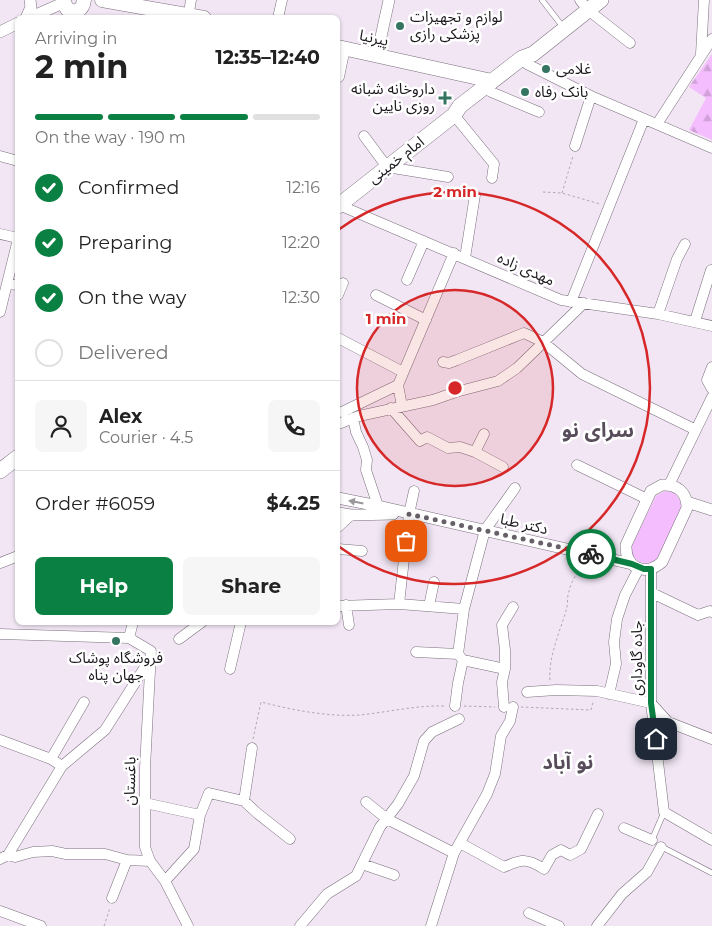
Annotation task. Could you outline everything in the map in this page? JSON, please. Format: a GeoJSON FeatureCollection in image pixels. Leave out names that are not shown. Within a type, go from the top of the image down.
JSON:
{"type":"FeatureCollection","features":[{"type":"Feature","properties":{"kind":"main road"},"geometry":{"type":"LineString","coordinates":[[68,8],[80,9],[84,4],[84,0]]}},
{"type":"Feature","properties":{"kind":"main road"},"geometry":{"type":"LineString","coordinates":[[102,0],[183,15]]}},
{"type":"Feature","properties":{"kind":"main road","name":"امام خمینی"},"geometry":{"type":"LineString","coordinates":[[340,203],[454,115],[460,106],[492,87],[522,58],[530,59],[564,28],[584,5],[601,0]]}},
{"type":"Feature","properties":{"kind":"main road","name":"پیرنیا"},"geometry":{"type":"LineString","coordinates":[[342,48],[492,87]]}},
{"type":"Feature","properties":{"kind":"main road"},"geometry":{"type":"LineString","coordinates":[[0,471],[15,459]]}},
{"type":"Feature","properties":{"kind":"street"},"geometry":{"type":"LineString","coordinates":[[28,15],[31,7],[30,0]]}},
{"type":"Feature","properties":{"kind":"street"},"geometry":{"type":"LineString","coordinates":[[188,15],[191,0]]}},
{"type":"Feature","properties":{"kind":"street"},"geometry":{"type":"LineString","coordinates":[[279,15],[282,0]]}},
{"type":"Feature","properties":{"kind":"street"},"geometry":{"type":"LineString","coordinates":[[378,56],[389,0]]}},
{"type":"Feature","properties":{"kind":"street"},"geometry":{"type":"LineString","coordinates":[[701,56],[704,0]]}},
{"type":"Feature","properties":{"kind":"street"},"geometry":{"type":"LineString","coordinates":[[584,5],[630,43]]}},
{"type":"Feature","properties":{"kind":"street"},"geometry":{"type":"LineString","coordinates":[[39,15],[68,8]]}},
{"type":"Feature","properties":{"kind":"street"},"geometry":{"type":"LineString","coordinates":[[0,32],[15,24]]}},
{"type":"Feature","properties":{"kind":"street"},"geometry":{"type":"LineString","coordinates":[[657,124],[712,39]]}},
{"type":"Feature","properties":{"kind":"street"},"geometry":{"type":"LineString","coordinates":[[340,67],[342,48]]}},
{"type":"Feature","properties":{"kind":"street"},"geometry":{"type":"LineString","coordinates":[[530,59],[591,96],[712,148]]}},
{"type":"Feature","properties":{"kind":"street"},"geometry":{"type":"LineString","coordinates":[[492,87],[539,112]]}},
{"type":"Feature","properties":{"kind":"street"},"geometry":{"type":"LineString","coordinates":[[575,146],[591,96]]}},
{"type":"Feature","properties":{"kind":"street"},"geometry":{"type":"LineString","coordinates":[[454,115],[494,164],[492,178]]}},
{"type":"Feature","properties":{"kind":"street"},"geometry":{"type":"LineString","coordinates":[[571,302],[644,119]]}},
{"type":"Feature","properties":{"kind":"street"},"geometry":{"type":"LineString","coordinates":[[364,136],[387,167],[448,177]]}},
{"type":"Feature","properties":{"kind":"street"},"geometry":{"type":"LineString","coordinates":[[0,156],[15,159]]}},
{"type":"Feature","properties":{"kind":"street"},"geometry":{"type":"LineString","coordinates":[[465,258],[475,195]]}},
{"type":"Feature","properties":{"kind":"street","name":"مهدی زاده"},"geometry":{"type":"LineString","coordinates":[[340,206],[561,300],[658,314],[712,326]]}},
{"type":"Feature","properties":{"kind":"street"},"geometry":{"type":"LineString","coordinates":[[0,234],[15,238]]}},
{"type":"Feature","properties":{"kind":"street"},"geometry":{"type":"LineString","coordinates":[[407,280],[424,241]]}},
{"type":"Feature","properties":{"kind":"street"},"geometry":{"type":"LineString","coordinates":[[658,314],[677,259],[685,244]]}},
{"type":"Feature","properties":{"kind":"street"},"geometry":{"type":"LineString","coordinates":[[402,406],[398,385],[454,253]]}},
{"type":"Feature","properties":{"kind":"street"},"geometry":{"type":"LineString","coordinates":[[0,312],[12,284],[15,262]]}},
{"type":"Feature","properties":{"kind":"street"},"geometry":{"type":"LineString","coordinates":[[695,321],[711,270]]}},
{"type":"Feature","properties":{"kind":"street"},"geometry":{"type":"LineString","coordinates":[[340,290],[343,283]]}},
{"type":"Feature","properties":{"kind":"street"},"geometry":{"type":"LineString","coordinates":[[376,295],[426,320]]}},
{"type":"Feature","properties":{"kind":"street"},"geometry":{"type":"LineString","coordinates":[[340,423],[353,418],[433,400],[498,381],[518,368],[584,303]]}},
{"type":"Feature","properties":{"kind":"street"},"geometry":{"type":"LineString","coordinates":[[443,362],[449,363],[524,333],[543,342],[582,374],[696,430]]}},
{"type":"Feature","properties":{"kind":"street"},"geometry":{"type":"LineString","coordinates":[[340,339],[404,372]]}},
{"type":"Feature","properties":{"kind":"street"},"geometry":{"type":"LineString","coordinates":[[712,367],[707,380],[712,389]]}},
{"type":"Feature","properties":{"kind":"street"},"geometry":{"type":"LineString","coordinates":[[340,410],[398,385]]}},
{"type":"Feature","properties":{"kind":"street"},"geometry":{"type":"LineString","coordinates":[[669,485],[711,402]]}},
{"type":"Feature","properties":{"kind":"street"},"geometry":{"type":"LineString","coordinates":[[391,408],[420,441],[427,437],[448,448],[460,447],[475,452],[503,468]]}},
{"type":"Feature","properties":{"kind":"street"},"geometry":{"type":"LineString","coordinates":[[340,410],[353,418],[356,432],[367,460],[366,470],[378,506]]}},
{"type":"Feature","properties":{"kind":"street"},"geometry":{"type":"LineString","coordinates":[[475,452],[484,434]]}},
{"type":"Feature","properties":{"kind":"street"},"geometry":{"type":"LineString","coordinates":[[577,465],[648,499]]}},
{"type":"Feature","properties":{"kind":"street"},"geometry":{"type":"LineString","coordinates":[[609,694],[616,664],[614,642],[617,619],[625,595],[641,567],[662,562],[687,508],[687,502],[681,490],[669,485],[656,487],[651,491],[626,545],[626,552],[641,567]]}},
{"type":"Feature","properties":{"kind":"street"},"geometry":{"type":"LineString","coordinates":[[455,706],[464,609],[484,530],[515,488]]}},
{"type":"Feature","properties":{"kind":"street"},"geometry":{"type":"LineString","coordinates":[[399,604],[409,514],[414,491]]}},
{"type":"Feature","properties":{"kind":"street","name":"دکتر طبا"},"geometry":{"type":"LineString","coordinates":[[340,498],[641,567]]}},
{"type":"Feature","properties":{"kind":"street"},"geometry":{"type":"LineString","coordinates":[[687,502],[712,510]]}},
{"type":"Feature","properties":{"kind":"street","name":"دکتر طبا"},"geometry":{"type":"LineString","coordinates":[[340,512],[351,515],[409,514]]}},
{"type":"Feature","properties":{"kind":"street"},"geometry":{"type":"LineString","coordinates":[[340,525],[351,515]]}},
{"type":"Feature","properties":{"kind":"street"},"geometry":{"type":"LineString","coordinates":[[340,549],[362,551]]}},
{"type":"Feature","properties":{"kind":"street"},"geometry":{"type":"LineString","coordinates":[[0,563],[15,557]]}},
{"type":"Feature","properties":{"kind":"street","name":"جاده گاوداری"},"geometry":{"type":"LineString","coordinates":[[641,567],[652,594],[651,703],[664,812]]}},
{"type":"Feature","properties":{"kind":"street"},"geometry":{"type":"LineString","coordinates":[[429,606],[434,582]]}},
{"type":"Feature","properties":{"kind":"street"},"geometry":{"type":"LineString","coordinates":[[652,594],[698,615],[712,612]]}},
{"type":"Feature","properties":{"kind":"street"},"geometry":{"type":"LineString","coordinates":[[349,625],[342,605],[399,604],[464,609]]}},
{"type":"Feature","properties":{"kind":"street"},"geometry":{"type":"LineString","coordinates":[[431,926],[454,853],[487,794],[494,774],[501,736],[510,722],[502,682],[505,669],[502,625],[513,607]]}},
{"type":"Feature","properties":{"kind":"street"},"geometry":{"type":"LineString","coordinates":[[129,638],[132,625]]}},
{"type":"Feature","properties":{"kind":"street"},"geometry":{"type":"LineString","coordinates":[[179,639],[198,625]]}},
{"type":"Feature","properties":{"kind":"street"},"geometry":{"type":"LineString","coordinates":[[230,669],[240,625]]}},
{"type":"Feature","properties":{"kind":"street"},"geometry":{"type":"LineString","coordinates":[[0,634],[129,638],[151,651],[150,658],[105,730],[62,766],[3,856],[15,857],[33,852],[52,850],[66,854],[105,854],[127,860],[150,861]]}},
{"type":"Feature","properties":{"kind":"street"},"geometry":{"type":"LineString","coordinates":[[416,652],[461,657],[505,669]]}},
{"type":"Feature","properties":{"kind":"street","name":"باغستان"},"geometry":{"type":"LineString","coordinates":[[150,658],[144,768],[146,847],[150,861],[165,881],[188,926]]}},
{"type":"Feature","properties":{"kind":"street"},"geometry":{"type":"LineString","coordinates":[[527,692],[551,690],[597,691],[651,703],[668,722],[712,739]]}},
{"type":"Feature","properties":{"kind":"street"},"geometry":{"type":"LineString","coordinates":[[51,760],[84,702]]}},
{"type":"Feature","properties":{"kind":"street"},"geometry":{"type":"LineString","coordinates":[[300,926],[327,894],[356,876],[380,827],[398,804],[414,776],[424,742],[432,732],[459,719]]}},
{"type":"Feature","properties":{"kind":"street"},"geometry":{"type":"LineString","coordinates":[[0,740],[62,766]]}},
{"type":"Feature","properties":{"kind":"street"},"geometry":{"type":"LineString","coordinates":[[244,800],[252,748]]}},
{"type":"Feature","properties":{"kind":"street"},"geometry":{"type":"LineString","coordinates":[[165,881],[194,849],[200,815],[209,793],[244,800],[257,813],[290,839]]}},
{"type":"Feature","properties":{"kind":"street"},"geometry":{"type":"LineString","coordinates":[[145,802],[200,815]]}},
{"type":"Feature","properties":{"kind":"street"},"geometry":{"type":"LineString","coordinates":[[366,802],[386,819],[454,853]]}},
{"type":"Feature","properties":{"kind":"street"},"geometry":{"type":"LineString","coordinates":[[664,812],[712,840]]}},
{"type":"Feature","properties":{"kind":"street"},"geometry":{"type":"LineString","coordinates":[[460,843],[504,867],[521,859],[533,862],[544,869],[552,855],[562,850],[570,856],[581,849],[598,814]]}},
{"type":"Feature","properties":{"kind":"street"},"geometry":{"type":"LineString","coordinates":[[624,828],[652,840]]}},
{"type":"Feature","properties":{"kind":"street"},"geometry":{"type":"LineString","coordinates":[[597,926],[622,894],[647,872],[661,847]]}},
{"type":"Feature","properties":{"kind":"street"},"geometry":{"type":"LineString","coordinates":[[112,898],[127,860]]}},
{"type":"Feature","properties":{"kind":"street"},"geometry":{"type":"LineString","coordinates":[[362,864],[394,875]]}},
{"type":"Feature","properties":{"kind":"street"},"geometry":{"type":"LineString","coordinates":[[0,911],[41,926]]}},
{"type":"Feature","properties":{"kind":"street"},"geometry":{"type":"LineString","coordinates":[[529,913],[559,926]]}},
{"type":"Feature","properties":{"kind":"lane"},"geometry":{"type":"LineString","coordinates":[[542,0],[564,28]]}},
{"type":"Feature","properties":{"kind":"lane"},"geometry":{"type":"LineString","coordinates":[[664,812],[652,840],[661,847],[712,873]]}},
{"type":"Feature","properties":{"kind":"path"},"geometry":{"type":"LineString","coordinates":[[562,192],[575,146]]}},
{"type":"Feature","properties":{"kind":"path"},"geometry":{"type":"LineString","coordinates":[[543,192],[562,192],[610,207]]}},
{"type":"Feature","properties":{"kind":"path"},"geometry":{"type":"LineString","coordinates":[[551,690],[549,670],[558,631],[567,606],[568,591],[576,574],[590,554]]}},
{"type":"Feature","properties":{"kind":"path"},"geometry":{"type":"LineString","coordinates":[[252,748],[261,702],[317,714],[358,715],[427,706],[591,710],[597,691]]}},
{"type":"Feature","properties":{"kind":"path"},"geometry":{"type":"LineString","coordinates":[[104,926],[112,898]]}},
{"type":"Feature","properties":{"kind":"green space"},"geometry":{"type":"Polygon","coordinates":[[[712,54],[712,140],[689,130],[706,98],[689,87],[712,54]]]}},
{"type":"Feature","properties":{"kind":"green space"},"geometry":{"type":"Polygon","coordinates":[[[665,491],[675,493],[682,507],[666,544],[658,557],[651,562],[642,563],[633,555],[632,546],[656,496],[665,491]]]}},
{"type":"Feature","properties":{"kind":"way so far"},"geometry":{"type":"LineString","coordinates":[[406,541],[409,514],[591,554]]}},
{"type":"Feature","properties":{"kind":"place","name":"لوازم و تجهیزات پزشکی رازی"},"geometry":{"type":"Point","coordinates":[400,26]}},
{"type":"Feature","properties":{"kind":"place","name":"غلامی"},"geometry":{"type":"Point","coordinates":[546,69]}},
{"type":"Feature","properties":{"kind":"place","name":"بانک رفاه"},"geometry":{"type":"Point","coordinates":[525,92]}},
{"type":"Feature","properties":{"kind":"place","name":"داروخانه شبانه روزی نایین"},"geometry":{"type":"Point","coordinates":[445,98]}},
{"type":"Feature","properties":{"kind":"place","name":"فروشگاه پوشاک جهان پناه"},"geometry":{"type":"Point","coordinates":[116,641]}},
{"type":"Feature","properties":{"kind":"district","name":"سرای نو"},"geometry":{"type":"Point","coordinates":[598,430]}},
{"type":"Feature","properties":{"kind":"district","name":"نو آباد"},"geometry":{"type":"Point","coordinates":[568,762]}},
{"type":"Feature","properties":{"kind":"route"},"geometry":{"type":"LineString","coordinates":[[591,554],[632,564],[637,568],[651,569],[651,703],[656,739]]}}]}
